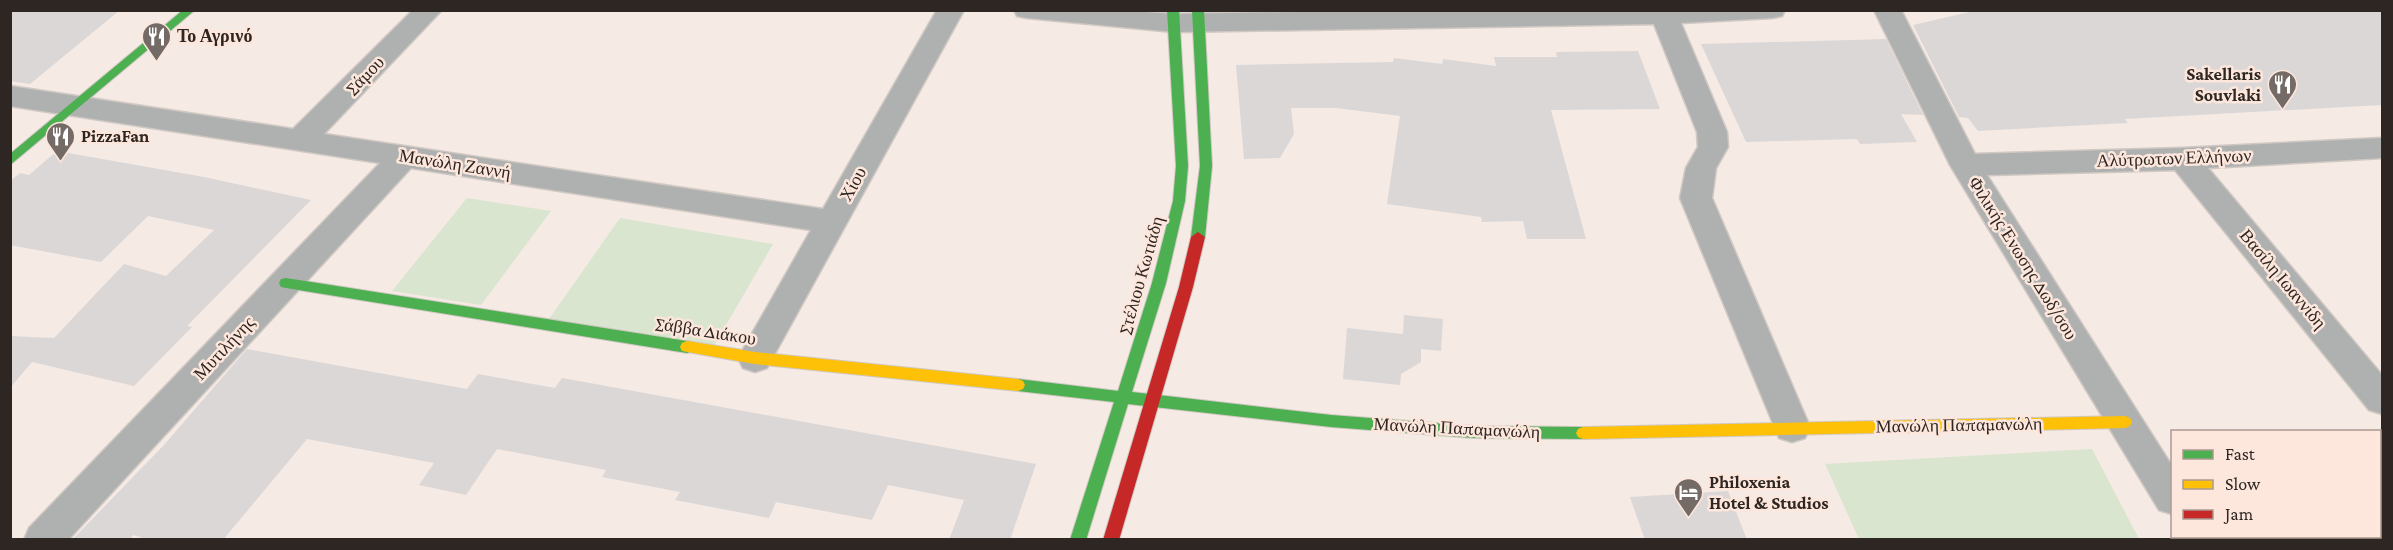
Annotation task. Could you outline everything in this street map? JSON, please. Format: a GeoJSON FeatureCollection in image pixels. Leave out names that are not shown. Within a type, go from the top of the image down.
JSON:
{"type":"FeatureCollection","features":[{"type":"Feature","properties":{"kind":"street"},"geometry":{"type":"LineString","coordinates":[[10,161],[190,10]]}},
{"type":"Feature","properties":{"kind":"street","name":"Σάμου"},"geometry":{"type":"LineString","coordinates":[[300,140],[429,10]]}},
{"type":"Feature","properties":{"kind":"street","name":"Χίου"},"geometry":{"type":"LineString","coordinates":[[755,358],[951,10]]}},
{"type":"Feature","properties":{"kind":"street"},"geometry":{"type":"LineString","coordinates":[[1027,10],[1186,16],[1664,15],[1772,10]]}},
{"type":"Feature","properties":{"kind":"street","name":"Φιλικής Ένωσης Δωδ/σου"},"geometry":{"type":"LineString","coordinates":[[1887,10],[1965,165],[2171,496]]}},
{"type":"Feature","properties":{"kind":"street"},"geometry":{"type":"LineString","coordinates":[[1664,15],[1712,132],[1713,147],[1701,168],[1696,198],[1792,427]]}},
{"type":"Feature","properties":{"kind":"street"},"geometry":{"type":"LineString","coordinates":[[1111,540],[1186,287],[1203,203],[1206,137],[1186,16]]}},
{"type":"Feature","properties":{"kind":"street","name":"Στέλιου Κωτιάδη"},"geometry":{"type":"LineString","coordinates":[[1077,540],[1159,283],[1179,201],[1186,16]]}},
{"type":"Feature","properties":{"kind":"street","name":"Μανώλη Ζαννή"},"geometry":{"type":"LineString","coordinates":[[10,96],[832,222]]}},
{"type":"Feature","properties":{"kind":"street","name":"Αλύτρωτων Ελλήνων"},"geometry":{"type":"LineString","coordinates":[[1965,165],[2183,159],[2382,148]]}},
{"type":"Feature","properties":{"kind":"street","name":"Μυτιλήνης"},"geometry":{"type":"LineString","coordinates":[[43,540],[405,156]]}},
{"type":"Feature","properties":{"kind":"street","name":"Βασίλη Ιωαννίδη"},"geometry":{"type":"LineString","coordinates":[[2183,159],[2382,400]]}},
{"type":"Feature","properties":{"kind":"street","name":"Σάββα Διάκου"},"geometry":{"type":"LineString","coordinates":[[285,283],[755,358],[1123,396]]}},
{"type":"Feature","properties":{"kind":"street","name":"Μανώλη Παπαμανώλη"},"geometry":{"type":"LineString","coordinates":[[1123,396],[1331,421],[1474,432],[1635,433],[1792,427],[2125,422]]}},
{"type":"Feature","properties":{"kind":"green space"},"geometry":{"type":"Polygon","coordinates":[[[467,198],[551,211],[481,305],[392,291],[467,198]]]}},
{"type":"Feature","properties":{"kind":"green space"},"geometry":{"type":"Polygon","coordinates":[[[620,218],[773,244],[711,351],[547,322],[620,218]]]}},
{"type":"Feature","properties":{"kind":"green space"},"geometry":{"type":"Polygon","coordinates":[[[2092,449],[2139,539],[1859,539],[1825,464],[2092,449]]]}},
{"type":"Feature","properties":{"kind":"building"},"geometry":{"type":"Polygon","coordinates":[[[10,10],[120,10],[30,84],[10,81],[10,10]]]}},
{"type":"Feature","properties":{"kind":"building"},"geometry":{"type":"Polygon","coordinates":[[[1978,10],[2382,10],[2382,105],[2125,119],[2128,123],[1978,131],[1968,118],[1959,117],[1913,25],[1978,10]]]}},
{"type":"Feature","properties":{"kind":"building"},"geometry":{"type":"Polygon","coordinates":[[[1886,39],[1923,115],[1901,114],[1917,142],[1860,144],[1857,139],[1746,142],[1701,44],[1886,39]]]}},
{"type":"Feature","properties":{"kind":"building"},"geometry":{"type":"Polygon","coordinates":[[[1638,51],[1660,109],[1551,110],[1586,239],[1527,239],[1523,221],[1482,222],[1481,217],[1387,204],[1400,116],[1336,108],[1291,108],[1294,134],[1280,158],[1244,159],[1236,65],[1393,62],[1394,58],[1442,64],[1443,59],[1496,66],[1494,57],[1557,57],[1556,52],[1638,51]]]}},
{"type":"Feature","properties":{"kind":"building"},"geometry":{"type":"Polygon","coordinates":[[[57,151],[204,177],[311,200],[187,326],[192,327],[134,386],[32,362],[10,388],[10,336],[54,338],[124,264],[166,276],[214,230],[148,216],[101,262],[10,245],[10,181],[20,173],[29,175],[57,151]]]}},
{"type":"Feature","properties":{"kind":"building"},"geometry":{"type":"Polygon","coordinates":[[[1404,315],[1443,319],[1441,351],[1421,349],[1421,362],[1401,374],[1400,385],[1343,379],[1347,328],[1403,334],[1404,315]]]}},
{"type":"Feature","properties":{"kind":"building"},"geometry":{"type":"Polygon","coordinates":[[[247,349],[467,389],[478,374],[555,388],[562,378],[1036,464],[1010,540],[949,540],[964,500],[888,485],[872,520],[776,502],[769,518],[675,500],[680,492],[602,477],[606,470],[497,449],[466,495],[419,485],[434,463],[307,439],[223,540],[149,540],[133,535],[130,540],[72,540],[163,446],[247,349]]]}},
{"type":"Feature","properties":{"kind":"building","name":"Philoxenia Hotel & Studios"},"geometry":{"type":"Polygon","coordinates":[[[1728,491],[1747,540],[1645,540],[1630,497],[1728,491]]]}},
{"type":"Feature","properties":{"kind":"traffic: fast"},"geometry":{"type":"LineString","coordinates":[[10,161],[190,10]]}},
{"type":"Feature","properties":{"kind":"traffic: fast"},"geometry":{"type":"LineString","coordinates":[[1078,540],[1159,283],[1179,201],[1182,166],[1173,10]]}},
{"type":"Feature","properties":{"kind":"traffic: fast"},"geometry":{"type":"LineString","coordinates":[[1198,10],[1206,166],[1198,237]]}},
{"type":"Feature","properties":{"kind":"traffic: fast"},"geometry":{"type":"LineString","coordinates":[[286,283],[687,347]]}},
{"type":"Feature","properties":{"kind":"traffic: fast"},"geometry":{"type":"LineString","coordinates":[[1018,385],[1331,421],[1474,432],[1583,433]]}},
{"type":"Feature","properties":{"kind":"traffic: slow"},"geometry":{"type":"LineString","coordinates":[[687,347],[755,358],[1018,385]]}},
{"type":"Feature","properties":{"kind":"traffic: slow"},"geometry":{"type":"LineString","coordinates":[[1583,433],[2125,422]]}},
{"type":"Feature","properties":{"kind":"traffic: jam"},"geometry":{"type":"LineString","coordinates":[[1111,540],[1186,287],[1198,237]]}},
{"type":"Feature","properties":{"kind":"place","name":"Το Αγρινό"},"geometry":{"type":"Point","coordinates":[156,62]}},
{"type":"Feature","properties":{"kind":"place","name":"Sakellaris Souvlaki"},"geometry":{"type":"Point","coordinates":[2282,110]}},
{"type":"Feature","properties":{"kind":"place","name":"PizzaFan"},"geometry":{"type":"Point","coordinates":[60,162]}},
{"type":"Feature","properties":{"kind":"place","name":"Philoxenia Hotel & Studios"},"geometry":{"type":"Point","coordinates":[1688,518]}}]}
